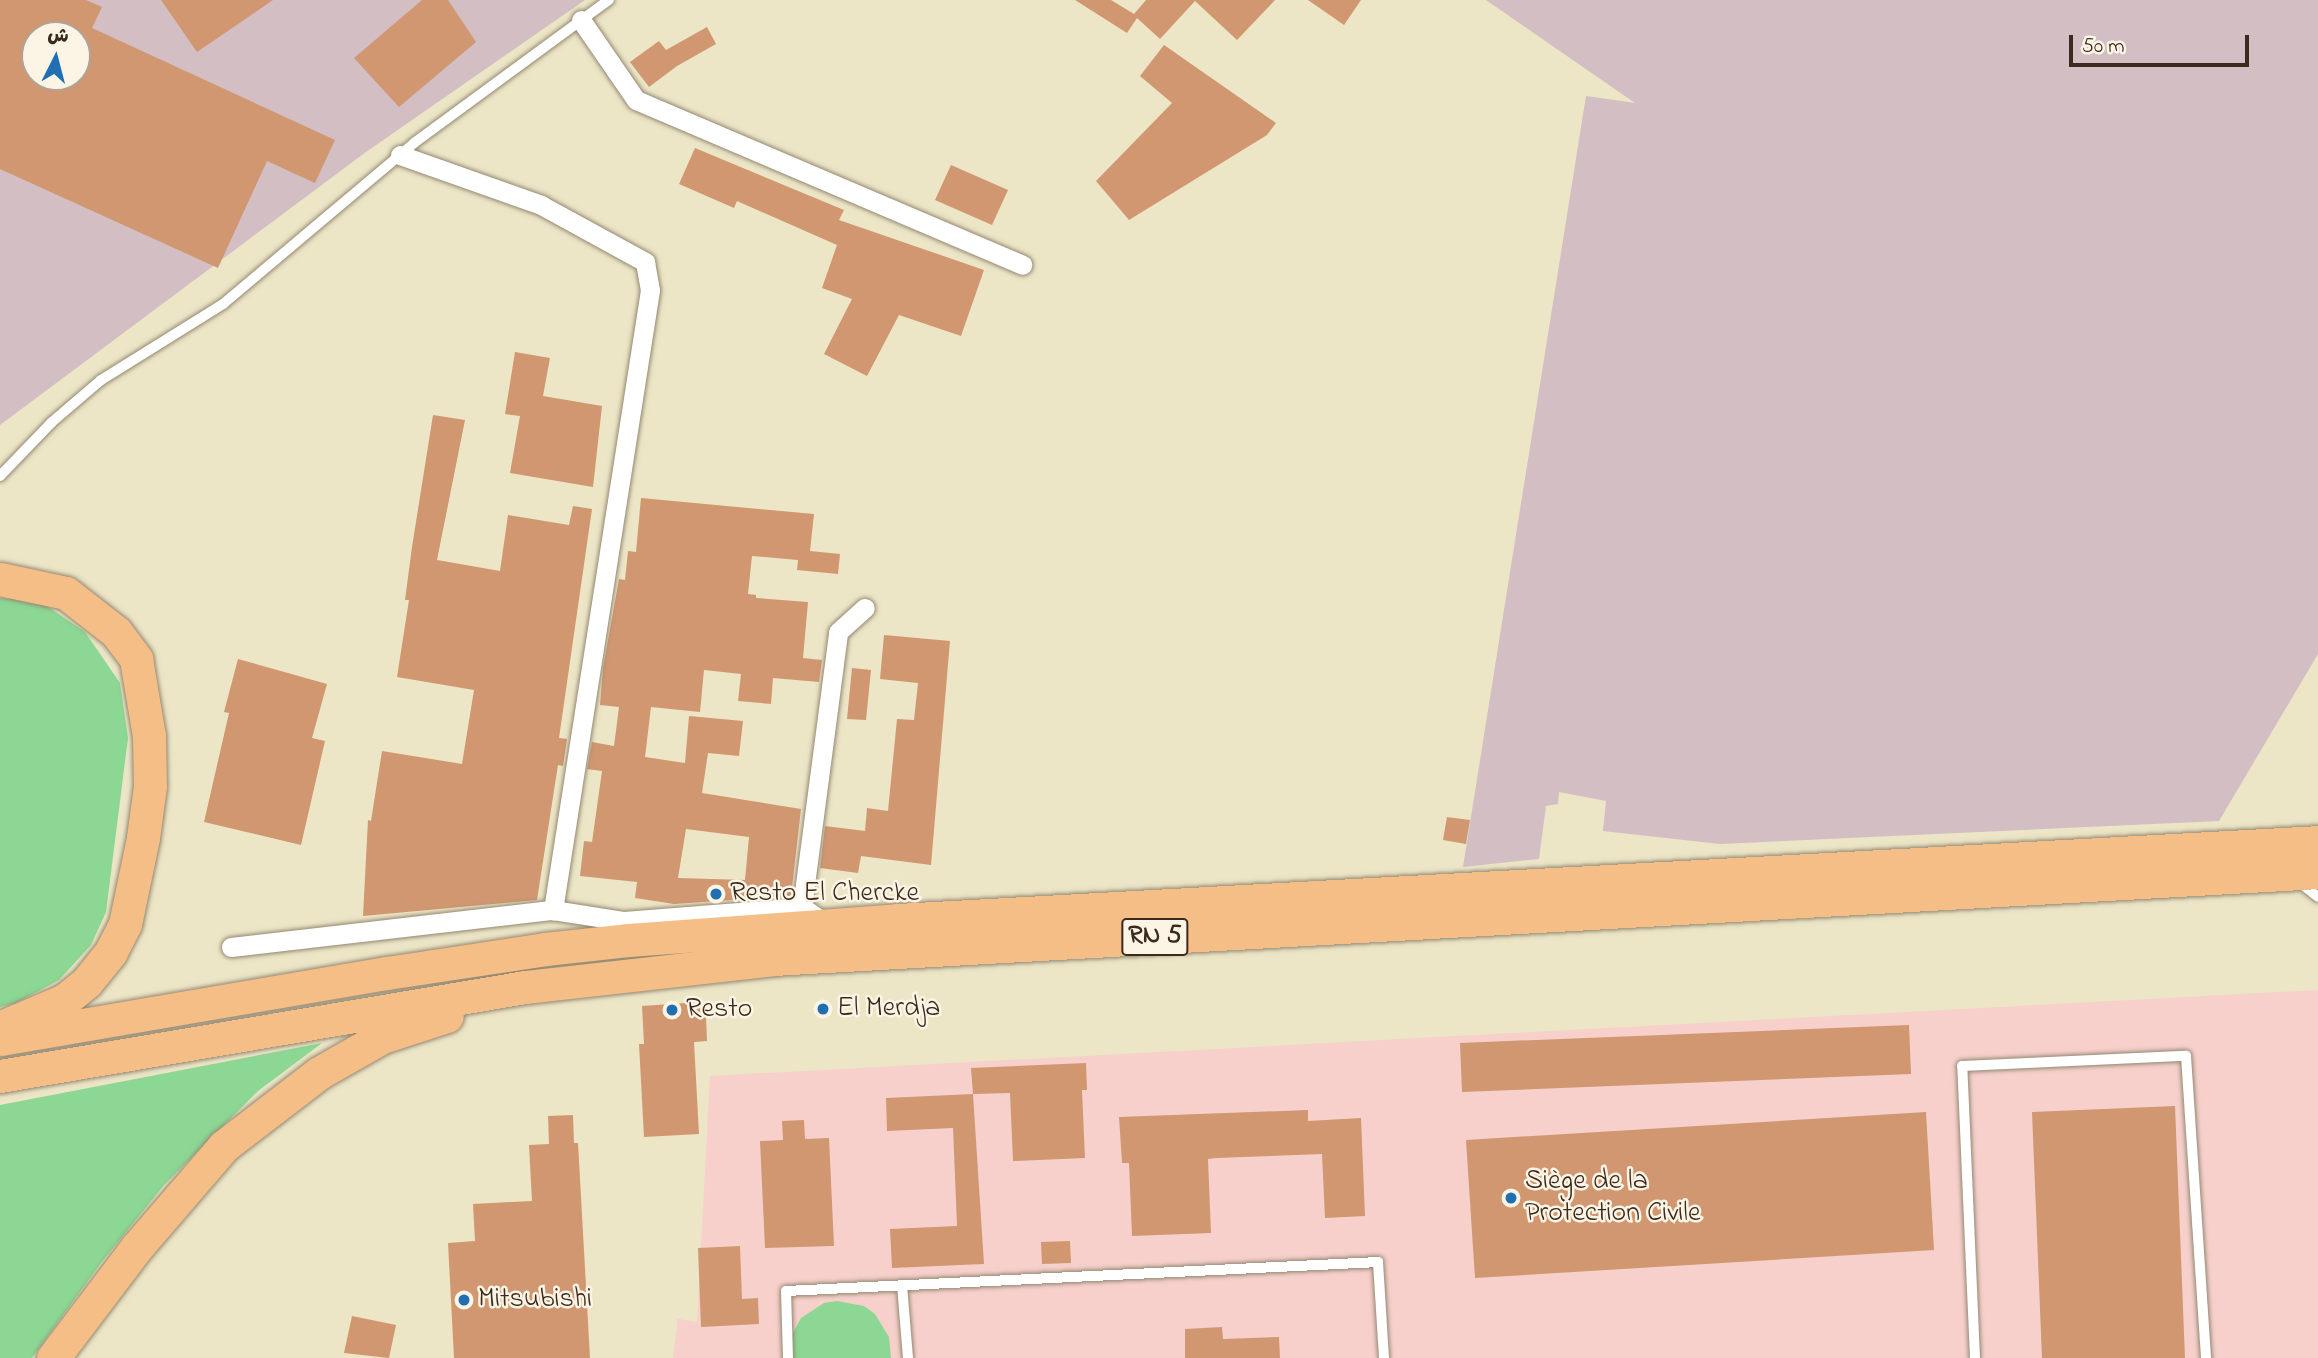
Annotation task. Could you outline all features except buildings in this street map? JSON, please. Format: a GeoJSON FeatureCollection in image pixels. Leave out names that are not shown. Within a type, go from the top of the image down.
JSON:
{"type":"FeatureCollection","features":[{"type":"Feature","properties":{"kind":"highway"},"geometry":{"type":"LineString","coordinates":[[0,579],[66,593],[116,632],[136,659],[148,723],[150,786],[136,883],[125,924],[111,952],[87,982],[65,1000],[0,1027]]}},
{"type":"Feature","properties":{"kind":"highway","name":"RN 5"},"geometry":{"type":"LineString","coordinates":[[0,1039],[545,949],[828,926],[2318,842]]}},
{"type":"Feature","properties":{"kind":"highway","name":"RN 5"},"geometry":{"type":"LineString","coordinates":[[0,1076],[525,987],[632,972],[877,952],[2303,872]]}},
{"type":"Feature","properties":{"kind":"highway"},"geometry":{"type":"LineString","coordinates":[[52,1358],[137,1247],[224,1146],[270,1108],[319,1073],[382,1037],[469,1009],[525,987]]}},
{"type":"Feature","properties":{"kind":"street"},"geometry":{"type":"LineString","coordinates":[[581,20],[636,100],[1022,265]]}},
{"type":"Feature","properties":{"kind":"street"},"geometry":{"type":"LineString","coordinates":[[400,155],[541,205],[645,262],[650,290],[553,910]]}},
{"type":"Feature","properties":{"kind":"street"},"geometry":{"type":"LineString","coordinates":[[802,907],[838,632],[865,608]]}},
{"type":"Feature","properties":{"kind":"street"},"geometry":{"type":"LineString","coordinates":[[231,947],[553,910],[624,920],[802,907],[828,926]]}},
{"type":"Feature","properties":{"kind":"lane"},"geometry":{"type":"LineString","coordinates":[[0,476],[52,422],[101,380],[223,304],[400,155],[609,0]]}},
{"type":"Feature","properties":{"kind":"lane"},"geometry":{"type":"LineString","coordinates":[[2303,872],[2318,897]]}},
{"type":"Feature","properties":{"kind":"lane"},"geometry":{"type":"LineString","coordinates":[[1975,1358],[1962,1066],[2186,1056],[2206,1358]]}},
{"type":"Feature","properties":{"kind":"lane"},"geometry":{"type":"LineString","coordinates":[[788,1358],[786,1291],[1378,1262],[1384,1358]]}},
{"type":"Feature","properties":{"kind":"lane"},"geometry":{"type":"LineString","coordinates":[[902,1285],[908,1358]]}},
{"type":"Feature","properties":{"kind":"shaded area"},"geometry":{"type":"Polygon","coordinates":[[[0,0],[585,0],[366,152],[0,425],[0,0]]]}},
{"type":"Feature","properties":{"kind":"shaded area"},"geometry":{"type":"Polygon","coordinates":[[[1486,0],[2318,0],[2318,654],[2219,821],[1720,844],[1603,831],[1606,801],[1559,792],[1558,804],[1546,806],[1539,859],[1463,867],[1586,96],[1635,103],[1486,0]]]}},
{"type":"Feature","properties":{"kind":"shaded area","name":"Siège de la Protection Civile"},"geometry":{"type":"Polygon","coordinates":[[[2318,990],[2318,1358],[673,1358],[678,1319],[697,1322],[710,1076],[2318,990]]]}},
{"type":"Feature","properties":{"kind":"green space"},"geometry":{"type":"Polygon","coordinates":[[[0,598],[41,602],[85,632],[120,683],[128,738],[106,912],[91,945],[59,980],[16,1003],[0,1007],[0,598]]]}},
{"type":"Feature","properties":{"kind":"green space"},"geometry":{"type":"Polygon","coordinates":[[[322,1043],[258,1091],[164,1185],[101,1263],[32,1358],[0,1358],[0,1105],[322,1043]]]}},
{"type":"Feature","properties":{"kind":"green space"},"geometry":{"type":"Polygon","coordinates":[[[837,1301],[864,1306],[875,1314],[889,1337],[891,1358],[788,1358],[788,1342],[801,1318],[824,1303],[837,1301]]]}},
{"type":"Feature","properties":{"kind":"place","name":"Resto El Chercke"},"geometry":{"type":"Point","coordinates":[716,894]}},
{"type":"Feature","properties":{"kind":"place","name":"El Merdja"},"geometry":{"type":"Point","coordinates":[823,1009]}},
{"type":"Feature","properties":{"kind":"place","name":"Resto"},"geometry":{"type":"Point","coordinates":[672,1010]}},
{"type":"Feature","properties":{"kind":"place","name":"Siège de la Protection Civile"},"geometry":{"type":"Point","coordinates":[1511,1198]}},
{"type":"Feature","properties":{"kind":"place","name":"Mitsubishi"},"geometry":{"type":"Point","coordinates":[464,1300]}}]}
